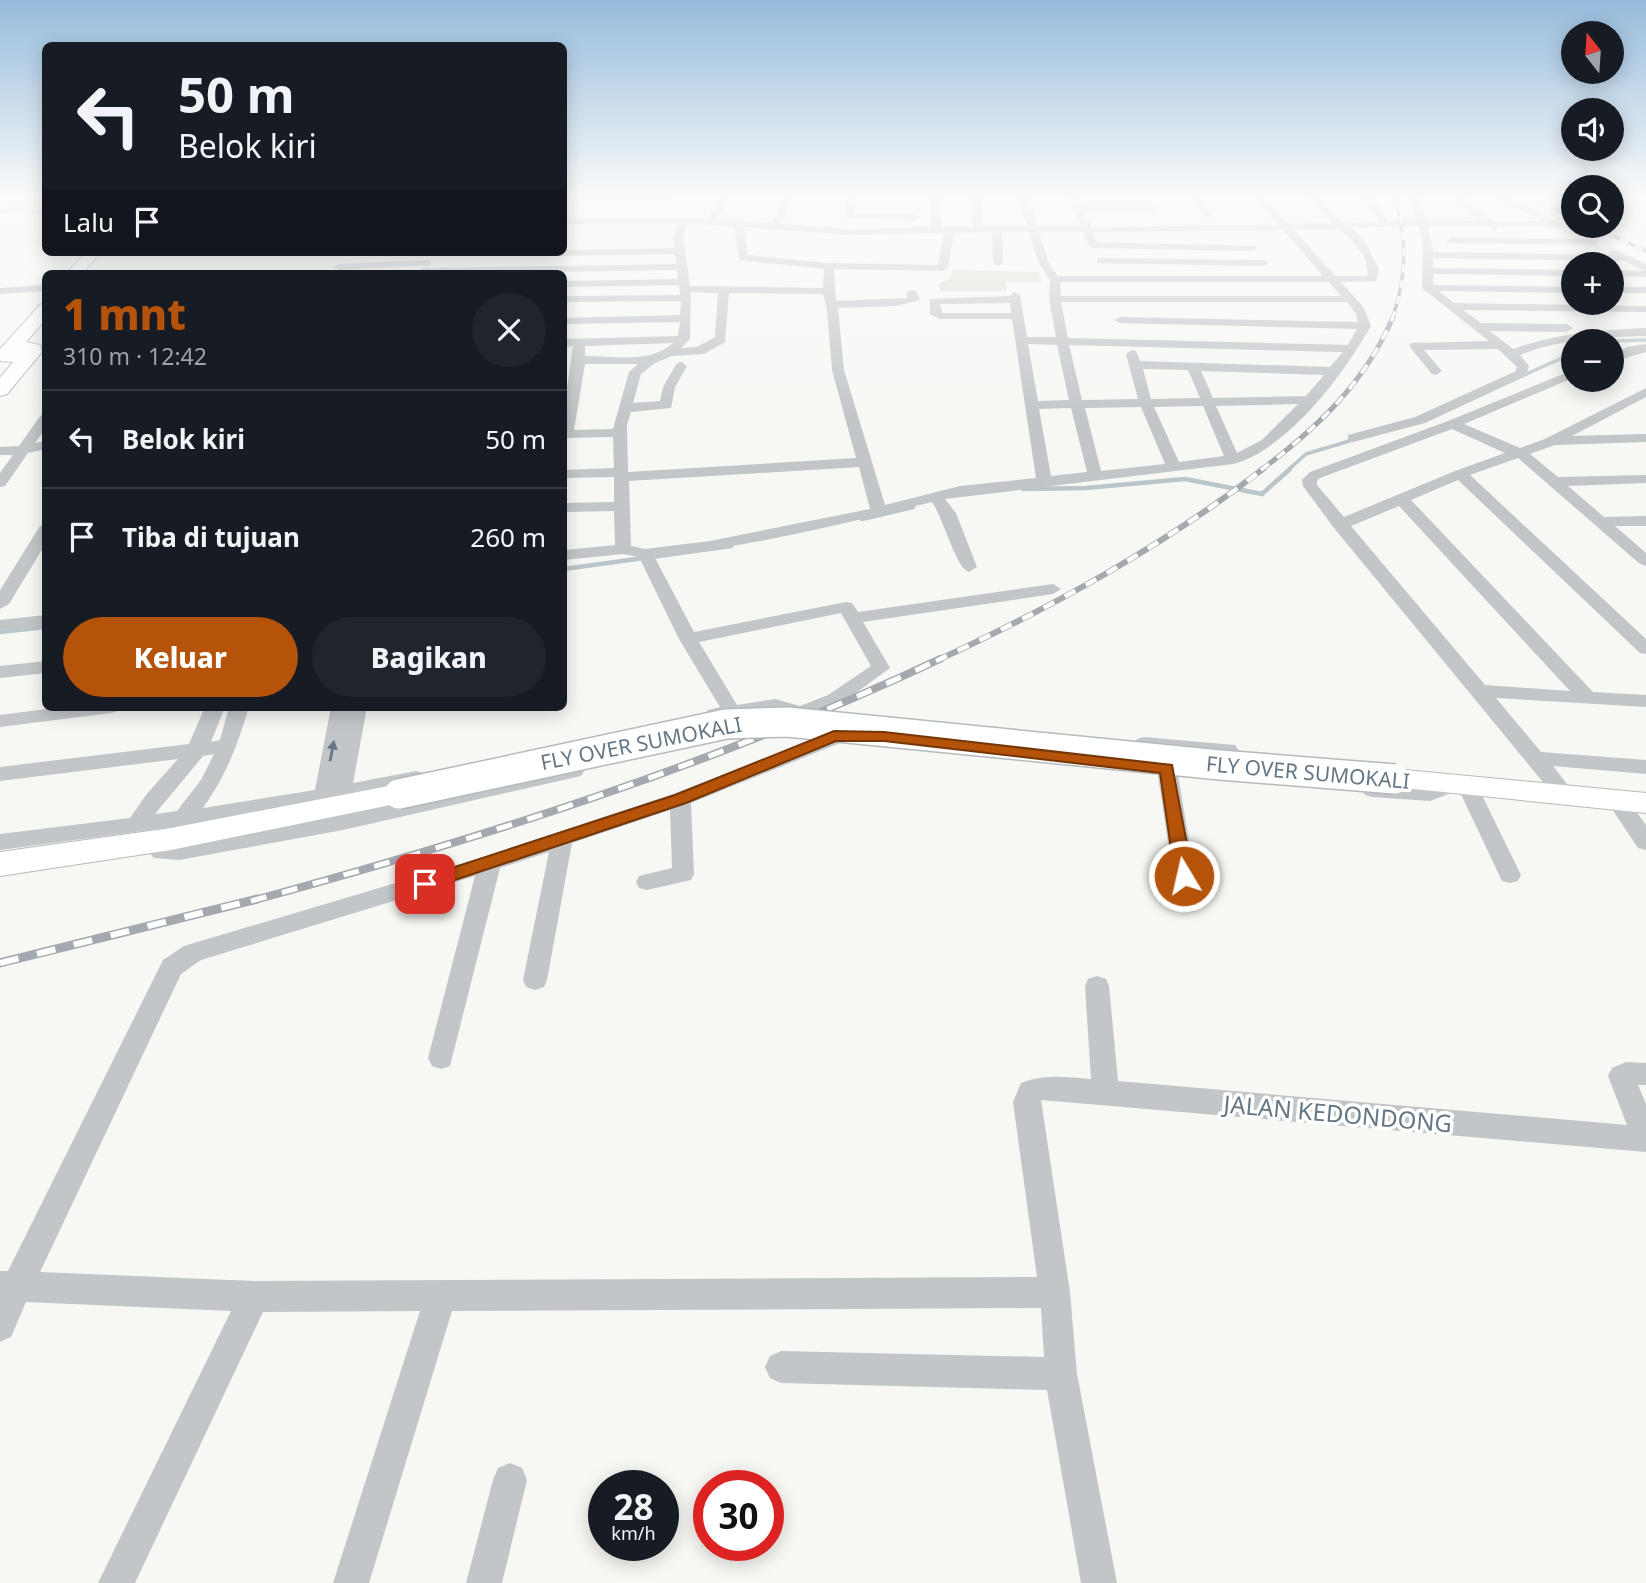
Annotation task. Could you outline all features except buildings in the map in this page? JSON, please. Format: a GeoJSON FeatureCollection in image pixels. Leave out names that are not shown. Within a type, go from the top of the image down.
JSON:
{"type":"FeatureCollection","features":[{"type":"Feature","properties":{"kind":"main road"},"geometry":{"type":"LineString","coordinates":[[0,390],[42,315]]}},
{"type":"Feature","properties":{"kind":"main road"},"geometry":{"type":"LineString","coordinates":[[19,353],[42,337]]}},
{"type":"Feature","properties":{"kind":"main road","name":"FLY OVER SUMOKALI"},"geometry":{"type":"LineString","coordinates":[[0,864],[753,721],[787,722],[1220,765],[1563,793],[1646,803]]}},
{"type":"Feature","properties":{"kind":"street"},"geometry":{"type":"LineString","coordinates":[[623,549],[619,433],[635,372],[651,360],[670,352],[684,340],[683,272]]}},
{"type":"Feature","properties":{"kind":"street"},"geometry":{"type":"LineString","coordinates":[[830,272],[828,291],[838,370],[879,512]]}},
{"type":"Feature","properties":{"kind":"street"},"geometry":{"type":"LineString","coordinates":[[1105,272],[1108,280]]}},
{"type":"Feature","properties":{"kind":"street"},"geometry":{"type":"LineString","coordinates":[[1271,272],[1311,324]]}},
{"type":"Feature","properties":{"kind":"street"},"geometry":{"type":"LineString","coordinates":[[567,555],[623,549],[647,559],[939,501],[974,489],[1233,460],[1254,453],[1310,400],[1352,349],[1365,327],[1362,314],[1327,272]]}},
{"type":"Feature","properties":{"kind":"street"},"geometry":{"type":"LineString","coordinates":[[1095,474],[1076,404],[1051,274],[1108,280],[1334,281],[1373,278],[1374,272]]}},
{"type":"Feature","properties":{"kind":"street"},"geometry":{"type":"LineString","coordinates":[[1353,438],[1420,420],[1522,373],[1523,366],[1512,354],[1428,288],[1426,272]]}},
{"type":"Feature","properties":{"kind":"street"},"geometry":{"type":"LineString","coordinates":[[1481,272],[1561,273]]}},
{"type":"Feature","properties":{"kind":"street"},"geometry":{"type":"LineString","coordinates":[[1551,273],[1561,281]]}},
{"type":"Feature","properties":{"kind":"street"},"geometry":{"type":"LineString","coordinates":[[1624,273],[1646,274]]}},
{"type":"Feature","properties":{"kind":"street"},"geometry":{"type":"LineString","coordinates":[[1172,279],[1200,322]]}},
{"type":"Feature","properties":{"kind":"street"},"geometry":{"type":"LineString","coordinates":[[567,284],[685,290],[828,291]]}},
{"type":"Feature","properties":{"kind":"street"},"geometry":{"type":"LineString","coordinates":[[1,293],[42,288]]}},
{"type":"Feature","properties":{"kind":"street"},"geometry":{"type":"LineString","coordinates":[[1428,288],[1561,290]]}},
{"type":"Feature","properties":{"kind":"street"},"geometry":{"type":"LineString","coordinates":[[567,299],[685,290]]}},
{"type":"Feature","properties":{"kind":"street"},"geometry":{"type":"LineString","coordinates":[[670,352],[700,351],[714,346],[720,340],[724,290]]}},
{"type":"Feature","properties":{"kind":"street"},"geometry":{"type":"LineString","coordinates":[[1624,290],[1646,290]]}},
{"type":"Feature","properties":{"kind":"street"},"geometry":{"type":"LineString","coordinates":[[831,304],[895,303],[914,300],[912,293]]}},
{"type":"Feature","properties":{"kind":"street"},"geometry":{"type":"LineString","coordinates":[[1017,316],[940,316],[936,314],[934,301],[1014,297],[1044,481]]}},
{"type":"Feature","properties":{"kind":"street"},"geometry":{"type":"LineString","coordinates":[[1055,299],[1349,299]]}},
{"type":"Feature","properties":{"kind":"street"},"geometry":{"type":"LineString","coordinates":[[1112,300],[1129,343],[1146,403],[1173,466]]}},
{"type":"Feature","properties":{"kind":"street"},"geometry":{"type":"LineString","coordinates":[[1449,306],[1561,307]]}},
{"type":"Feature","properties":{"kind":"street"},"geometry":{"type":"LineString","coordinates":[[1624,307],[1646,309]]}},
{"type":"Feature","properties":{"kind":"street"},"geometry":{"type":"LineString","coordinates":[[1542,308],[1574,329]]}},
{"type":"Feature","properties":{"kind":"street"},"geometry":{"type":"LineString","coordinates":[[1611,315],[1639,332]]}},
{"type":"Feature","properties":{"kind":"street"},"geometry":{"type":"LineString","coordinates":[[567,321],[684,318]]}},
{"type":"Feature","properties":{"kind":"street"},"geometry":{"type":"LineString","coordinates":[[1120,320],[1365,327]]}},
{"type":"Feature","properties":{"kind":"street"},"geometry":{"type":"LineString","coordinates":[[1478,327],[1561,331]]}},
{"type":"Feature","properties":{"kind":"street"},"geometry":{"type":"LineString","coordinates":[[1512,354],[1561,337]]}},
{"type":"Feature","properties":{"kind":"street"},"geometry":{"type":"LineString","coordinates":[[567,343],[684,340]]}},
{"type":"Feature","properties":{"kind":"street"},"geometry":{"type":"LineString","coordinates":[[1020,340],[1352,349]]}},
{"type":"Feature","properties":{"kind":"street"},"geometry":{"type":"LineString","coordinates":[[567,406],[569,379],[579,360],[579,343]]}},
{"type":"Feature","properties":{"kind":"street"},"geometry":{"type":"LineString","coordinates":[[1436,371],[1415,346],[1500,345]]}},
{"type":"Feature","properties":{"kind":"street"},"geometry":{"type":"LineString","coordinates":[[1624,353],[1646,348]]}},
{"type":"Feature","properties":{"kind":"street"},"geometry":{"type":"LineString","coordinates":[[1631,350],[1646,359]]}},
{"type":"Feature","properties":{"kind":"street"},"geometry":{"type":"LineString","coordinates":[[579,360],[651,360]]}},
{"type":"Feature","properties":{"kind":"street"},"geometry":{"type":"LineString","coordinates":[[1135,365],[1193,367],[1310,400]]}},
{"type":"Feature","properties":{"kind":"street"},"geometry":{"type":"LineString","coordinates":[[625,408],[666,405],[669,387],[681,366]]}},
{"type":"Feature","properties":{"kind":"street"},"geometry":{"type":"LineString","coordinates":[[1193,367],[1233,460]]}},
{"type":"Feature","properties":{"kind":"street"},"geometry":{"type":"LineString","coordinates":[[1031,405],[1210,402],[1258,385],[1333,371]]}},
{"type":"Feature","properties":{"kind":"street"},"geometry":{"type":"LineString","coordinates":[[1561,379],[1309,480],[1310,486],[1340,524],[1563,793]]}},
{"type":"Feature","properties":{"kind":"street"},"geometry":{"type":"LineString","coordinates":[[1258,385],[1282,425]]}},
{"type":"Feature","properties":{"kind":"street"},"geometry":{"type":"LineString","coordinates":[[1340,524],[1460,474],[1550,442],[1646,392]]}},
{"type":"Feature","properties":{"kind":"street"},"geometry":{"type":"LineString","coordinates":[[1612,409],[1646,407]]}},
{"type":"Feature","properties":{"kind":"street"},"geometry":{"type":"LineString","coordinates":[[1453,424],[1518,453],[1646,561]]}},
{"type":"Feature","properties":{"kind":"street"},"geometry":{"type":"LineString","coordinates":[[0,482],[35,445],[42,428]]}},
{"type":"Feature","properties":{"kind":"street"},"geometry":{"type":"LineString","coordinates":[[567,434],[619,433]]}},
{"type":"Feature","properties":{"kind":"street"},"geometry":{"type":"LineString","coordinates":[[1550,442],[1646,438]]}},
{"type":"Feature","properties":{"kind":"street"},"geometry":{"type":"LineString","coordinates":[[0,444],[35,445]]}},
{"type":"Feature","properties":{"kind":"street"},"geometry":{"type":"LineString","coordinates":[[0,451],[35,445]]}},
{"type":"Feature","properties":{"kind":"street"},"geometry":{"type":"LineString","coordinates":[[567,474],[794,468],[863,462]]}},
{"type":"Feature","properties":{"kind":"street"},"geometry":{"type":"LineString","coordinates":[[567,466],[620,471]]}},
{"type":"Feature","properties":{"kind":"street"},"geometry":{"type":"LineString","coordinates":[[1460,474],[1646,649]]}},
{"type":"Feature","properties":{"kind":"street"},"geometry":{"type":"LineString","coordinates":[[1555,482],[1646,479]]}},
{"type":"Feature","properties":{"kind":"street"},"geometry":{"type":"LineString","coordinates":[[1402,500],[1587,698]]}},
{"type":"Feature","properties":{"kind":"street"},"geometry":{"type":"LineString","coordinates":[[939,501],[969,567]]}},
{"type":"Feature","properties":{"kind":"street"},"geometry":{"type":"LineString","coordinates":[[567,508],[621,506]]}},
{"type":"Feature","properties":{"kind":"street"},"geometry":{"type":"LineString","coordinates":[[1601,522],[1646,520]]}},
{"type":"Feature","properties":{"kind":"street"},"geometry":{"type":"LineString","coordinates":[[0,604],[42,536]]}},
{"type":"Feature","properties":{"kind":"street"},"geometry":{"type":"LineString","coordinates":[[647,559],[688,639],[730,710]]}},
{"type":"Feature","properties":{"kind":"street"},"geometry":{"type":"LineString","coordinates":[[688,639],[844,605],[1054,589]]}},
{"type":"Feature","properties":{"kind":"street"},"geometry":{"type":"LineString","coordinates":[[238,711],[228,746],[210,783],[166,832],[162,852],[179,852],[343,822],[746,732],[835,699],[881,668],[844,605]]}},
{"type":"Feature","properties":{"kind":"street"},"geometry":{"type":"LineString","coordinates":[[0,625],[42,620]]}},
{"type":"Feature","properties":{"kind":"street"},"geometry":{"type":"LineString","coordinates":[[0,672],[42,667]]}},
{"type":"Feature","properties":{"kind":"street"},"geometry":{"type":"LineString","coordinates":[[1480,691],[1646,701]]}},
{"type":"Feature","properties":{"kind":"street"},"geometry":{"type":"LineString","coordinates":[[0,842],[166,832],[730,710],[775,705],[801,712]]}},
{"type":"Feature","properties":{"kind":"street"},"geometry":{"type":"LineString","coordinates":[[0,721],[79,711]]}},
{"type":"Feature","properties":{"kind":"street"},"geometry":{"type":"LineString","coordinates":[[166,832],[153,800],[197,750],[213,711]]}},
{"type":"Feature","properties":{"kind":"street"},"geometry":{"type":"LineString","coordinates":[[333,794],[341,711]]}},
{"type":"Feature","properties":{"kind":"street"},"geometry":{"type":"LineString","coordinates":[[333,794],[356,711]]}},
{"type":"Feature","properties":{"kind":"street"},"geometry":{"type":"LineString","coordinates":[[0,1326],[9,1286],[176,962],[193,953],[490,863],[680,799],[834,736],[882,723],[900,723],[977,732],[1230,751],[1431,774],[1460,785],[1510,876]]}},
{"type":"Feature","properties":{"kind":"street"},"geometry":{"type":"LineString","coordinates":[[834,736],[884,737],[1331,787],[1430,794],[1460,785]]}},
{"type":"Feature","properties":{"kind":"street"},"geometry":{"type":"LineString","coordinates":[[0,774],[228,746]]}},
{"type":"Feature","properties":{"kind":"street"},"geometry":{"type":"LineString","coordinates":[[1225,775],[1237,769],[1237,763],[1230,751]]}},
{"type":"Feature","properties":{"kind":"street"},"geometry":{"type":"LineString","coordinates":[[1535,758],[1646,767]]}},
{"type":"Feature","properties":{"kind":"street"},"geometry":{"type":"LineString","coordinates":[[1167,769],[1184,876]]}},
{"type":"Feature","properties":{"kind":"street"},"geometry":{"type":"LineString","coordinates":[[647,882],[683,874],[680,799]]}},
{"type":"Feature","properties":{"kind":"street"},"geometry":{"type":"LineString","coordinates":[[1617,800],[1646,842]]}},
{"type":"Feature","properties":{"kind":"street"},"geometry":{"type":"LineString","coordinates":[[535,980],[562,839]]}},
{"type":"Feature","properties":{"kind":"street"},"geometry":{"type":"LineString","coordinates":[[441,1058],[490,863]]}},
{"type":"Feature","properties":{"kind":"street"},"geometry":{"type":"LineString","coordinates":[[1097,986],[1105,1093]]}},
{"type":"Feature","properties":{"kind":"street"},"geometry":{"type":"LineString","coordinates":[[1646,1074],[1626,1073],[1621,1076],[1646,1138]]}},
{"type":"Feature","properties":{"kind":"street","name":"JALAN KEDONDONG"},"geometry":{"type":"LineString","coordinates":[[1055,1292],[1027,1102],[1031,1091],[1046,1087],[1646,1138]]}},
{"type":"Feature","properties":{"kind":"street"},"geometry":{"type":"LineString","coordinates":[[9,1286],[254,1297],[1055,1292],[1061,1374],[1099,1583]]}},
{"type":"Feature","properties":{"kind":"street"},"geometry":{"type":"LineString","coordinates":[[351,1583],[441,1296]]}},
{"type":"Feature","properties":{"kind":"street"},"geometry":{"type":"LineString","coordinates":[[116,1583],[254,1297]]}},
{"type":"Feature","properties":{"kind":"street"},"geometry":{"type":"LineString","coordinates":[[781,1367],[1061,1374]]}},
{"type":"Feature","properties":{"kind":"street"},"geometry":{"type":"LineString","coordinates":[[484,1583],[510,1480]]}},
{"type":"Feature","properties":{"kind":"shaded area"},"geometry":{"type":"Polygon","coordinates":[[[952,272],[1039,272],[1041,282],[1006,282],[1007,291],[940,291],[939,283],[950,279],[952,272]]]}},
{"type":"Feature","properties":{"kind":"waterway"},"geometry":{"type":"LineString","coordinates":[[1624,341],[1646,340]]}},
{"type":"Feature","properties":{"kind":"waterway"},"geometry":{"type":"LineString","coordinates":[[1522,376],[1561,358]]}},
{"type":"Feature","properties":{"kind":"waterway"},"geometry":{"type":"LineString","coordinates":[[1288,470],[1306,454],[1356,439]]}},
{"type":"Feature","properties":{"kind":"waterway"},"geometry":{"type":"LineString","coordinates":[[1023,489],[1086,488],[1185,479],[1262,494],[1290,469]]}},
{"type":"Feature","properties":{"kind":"waterway"},"geometry":{"type":"LineString","coordinates":[[862,519],[913,507]]}},
{"type":"Feature","properties":{"kind":"waterway"},"geometry":{"type":"LineString","coordinates":[[567,569],[731,546]]}},
{"type":"Feature","properties":{"kind":"waterway"},"geometry":{"type":"LineString","coordinates":[[0,632],[42,627]]}},
{"type":"Feature","properties":{"kind":"railway"},"geometry":{"type":"LineString","coordinates":[[1392,319],[1403,272]]}},
{"type":"Feature","properties":{"kind":"railway"},"geometry":{"type":"LineString","coordinates":[[1261,470],[1301,438],[1338,402],[1368,363],[1393,317]]}},
{"type":"Feature","properties":{"kind":"railway"},"geometry":{"type":"LineString","coordinates":[[936,661],[1064,597],[1146,550],[1263,469]]}},
{"type":"Feature","properties":{"kind":"railway"},"geometry":{"type":"LineString","coordinates":[[251,901],[427,851],[601,795],[772,732],[940,659]]}},
{"type":"Feature","properties":{"kind":"railway"},"geometry":{"type":"LineString","coordinates":[[0,963],[257,899]]}},
{"type":"Feature","properties":{"kind":"route"},"geometry":{"type":"LineString","coordinates":[[425,884],[680,799],[834,736],[884,737],[1167,769],[1184,876]]}}]}
